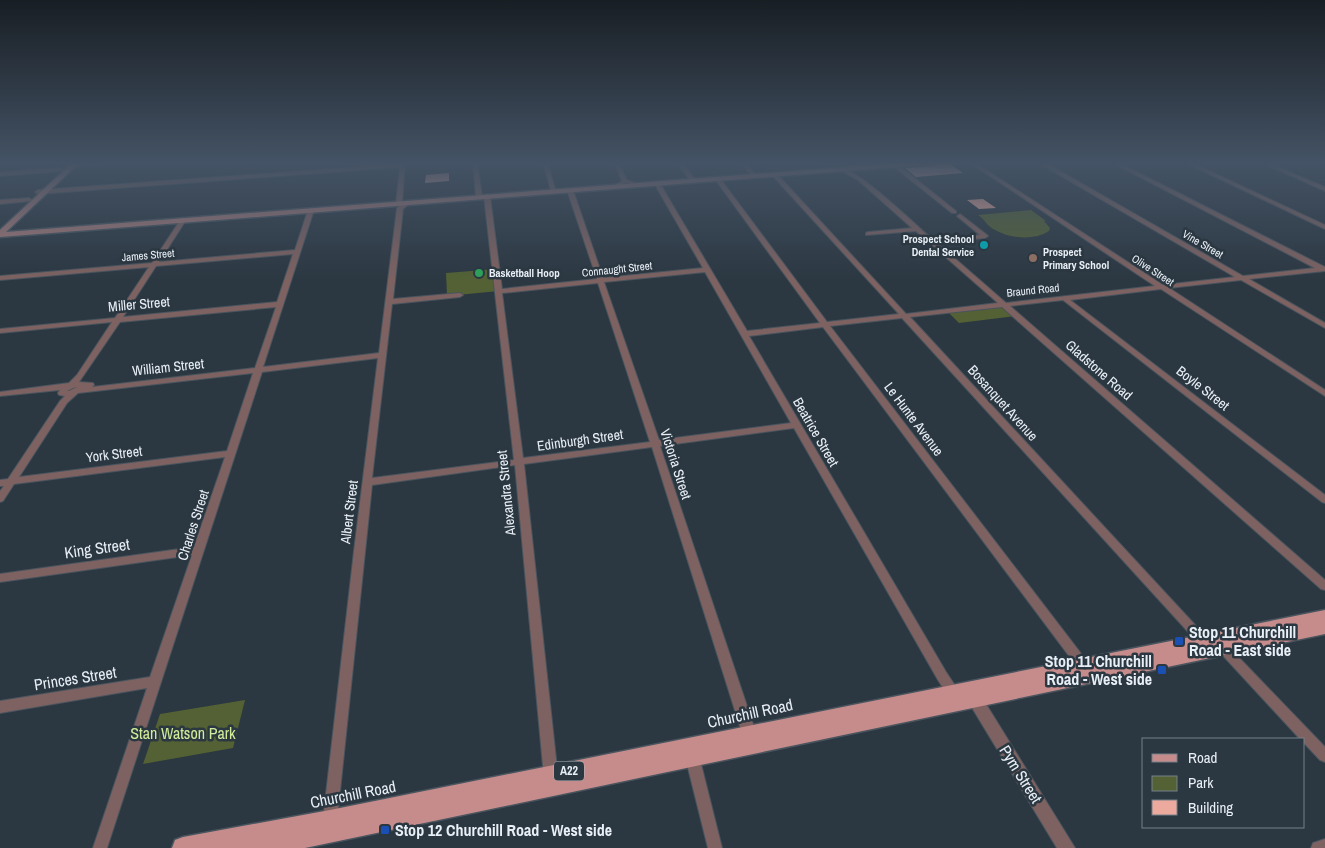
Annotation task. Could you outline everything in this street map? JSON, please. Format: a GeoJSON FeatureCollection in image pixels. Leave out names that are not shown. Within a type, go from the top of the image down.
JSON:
{"type":"FeatureCollection","features":[{"type":"Feature","properties":{"kind":"main road"},"geometry":{"type":"LineString","coordinates":[[0,226],[27,202]]}},
{"type":"Feature","properties":{"kind":"main road"},"geometry":{"type":"LineString","coordinates":[[0,234],[32,202]]}},
{"type":"Feature","properties":{"kind":"main road"},"geometry":{"type":"LineString","coordinates":[[0,234],[434,202]]}},
{"type":"Feature","properties":{"kind":"main road"},"geometry":{"type":"LineString","coordinates":[[10,225],[12,230],[23,233]]}},
{"type":"Feature","properties":{"kind":"main road"},"geometry":{"type":"LineString","coordinates":[[0,240],[23,233]]}},
{"type":"Feature","properties":{"kind":"main road","name":"Churchill Road"},"geometry":{"type":"LineString","coordinates":[[254,848],[325,834],[552,781],[1213,645],[1325,617]]}},
{"type":"Feature","properties":{"kind":"main road","name":"Churchill Road"},"geometry":{"type":"LineString","coordinates":[[1213,645],[1325,627]]}},
{"type":"Feature","properties":{"kind":"main road","name":"Churchill Road"},"geometry":{"type":"LineString","coordinates":[[751,740],[954,693],[978,694]]}},
{"type":"Feature","properties":{"kind":"main road"},"geometry":{"type":"LineString","coordinates":[[922,700],[967,697],[978,694]]}},
{"type":"Feature","properties":{"kind":"main road","name":"Churchill Road"},"geometry":{"type":"LineString","coordinates":[[183,848],[325,834]]}},
{"type":"Feature","properties":{"kind":"street","name":"Albert Street"},"geometry":{"type":"LineString","coordinates":[[325,834],[400,202]]}},
{"type":"Feature","properties":{"kind":"street","name":"Alexandra Street"},"geometry":{"type":"LineString","coordinates":[[488,202],[519,463],[552,781]]}},
{"type":"Feature","properties":{"kind":"street","name":"Victoria Street"},"geometry":{"type":"LineString","coordinates":[[574,202],[655,443],[751,740]]}},
{"type":"Feature","properties":{"kind":"street","name":"Beatrice Street"},"geometry":{"type":"LineString","coordinates":[[668,202],[942,676],[954,693]]}},
{"type":"Feature","properties":{"kind":"street","name":"Le Hunte Avenue"},"geometry":{"type":"LineString","coordinates":[[734,202],[1087,671]]}},
{"type":"Feature","properties":{"kind":"street","name":"Bosanquet Avenue"},"geometry":{"type":"LineString","coordinates":[[800,202],[1213,645]]}},
{"type":"Feature","properties":{"kind":"street","name":"Gladstone Road"},"geometry":{"type":"LineString","coordinates":[[886,202],[1325,586]]}},
{"type":"Feature","properties":{"kind":"street"},"geometry":{"type":"LineString","coordinates":[[941,202],[954,212]]}},
{"type":"Feature","properties":{"kind":"street","name":"Olive Street"},"geometry":{"type":"LineString","coordinates":[[1030,202],[1325,394]]}},
{"type":"Feature","properties":{"kind":"street","name":"Vine Street"},"geometry":{"type":"LineString","coordinates":[[1110,202],[1325,326]]}},
{"type":"Feature","properties":{"kind":"street"},"geometry":{"type":"LineString","coordinates":[[1190,202],[1324,270]]}},
{"type":"Feature","properties":{"kind":"street"},"geometry":{"type":"LineString","coordinates":[[1271,202],[1325,227]]}},
{"type":"Feature","properties":{"kind":"street","name":"Charles Street"},"geometry":{"type":"LineString","coordinates":[[100,848],[311,210]]}},
{"type":"Feature","properties":{"kind":"street"},"geometry":{"type":"LineString","coordinates":[[931,241],[985,236],[960,216]]}},
{"type":"Feature","properties":{"kind":"street"},"geometry":{"type":"LineString","coordinates":[[0,499],[152,265],[184,220]]}},
{"type":"Feature","properties":{"kind":"street"},"geometry":{"type":"LineString","coordinates":[[868,234],[917,229]]}},
{"type":"Feature","properties":{"kind":"street","name":"James Street"},"geometry":{"type":"LineString","coordinates":[[0,278],[298,252]]}},
{"type":"Feature","properties":{"kind":"street","name":"Connaught Street"},"geometry":{"type":"LineString","coordinates":[[499,291],[707,270]]}},
{"type":"Feature","properties":{"kind":"street","name":"Braund Road"},"geometry":{"type":"LineString","coordinates":[[744,334],[1324,270]]}},
{"type":"Feature","properties":{"kind":"street"},"geometry":{"type":"LineString","coordinates":[[388,302],[460,295]]}},
{"type":"Feature","properties":{"kind":"street","name":"Boyle Street"},"geometry":{"type":"LineString","coordinates":[[1064,298],[1325,500]]}},
{"type":"Feature","properties":{"kind":"street","name":"Miller Street"},"geometry":{"type":"LineString","coordinates":[[0,330],[280,304]]}},
{"type":"Feature","properties":{"kind":"street","name":"William Street"},"geometry":{"type":"LineString","coordinates":[[0,394],[251,372],[258,369],[382,355]]}},
{"type":"Feature","properties":{"kind":"street","name":"William Street"},"geometry":{"type":"LineString","coordinates":[[0,400],[72,389]]}},
{"type":"Feature","properties":{"kind":"street","name":"Edinburgh Street"},"geometry":{"type":"LineString","coordinates":[[368,482],[796,425]]}},
{"type":"Feature","properties":{"kind":"street","name":"York Street"},"geometry":{"type":"LineString","coordinates":[[0,483],[231,453]]}},
{"type":"Feature","properties":{"kind":"street","name":"King Street"},"geometry":{"type":"LineString","coordinates":[[0,578],[199,550]]}},
{"type":"Feature","properties":{"kind":"street"},"geometry":{"type":"LineString","coordinates":[[1213,645],[1325,756]]}},
{"type":"Feature","properties":{"kind":"street","name":"Princes Street"},"geometry":{"type":"LineString","coordinates":[[0,706],[156,681]]}},
{"type":"Feature","properties":{"kind":"street","name":"Pym Street"},"geometry":{"type":"LineString","coordinates":[[978,694],[1067,848]]}},
{"type":"Feature","properties":{"kind":"street"},"geometry":{"type":"LineString","coordinates":[[691,753],[715,848]]}},
{"type":"Feature","properties":{"kind":"street"},"geometry":{"type":"LineString","coordinates":[[1318,848],[1325,846]]}},
{"type":"Feature","properties":{"kind":"green space"},"geometry":{"type":"Polygon","coordinates":[[[1031,210],[1046,221],[1044,221],[1050,228],[1049,231],[1035,237],[1010,236],[995,230],[978,215],[1031,210]]]}},
{"type":"Feature","properties":{"kind":"green space"},"geometry":{"type":"Polygon","coordinates":[[[497,269],[499,291],[447,296],[446,273],[497,269]]]}},
{"type":"Feature","properties":{"kind":"green space"},"geometry":{"type":"Polygon","coordinates":[[[1003,305],[1016,316],[959,323],[947,311],[1003,305]]]}},
{"type":"Feature","properties":{"kind":"green space","name":"Stan Watson Park"},"geometry":{"type":"Polygon","coordinates":[[[245,700],[233,748],[143,764],[160,714],[245,700]]]}},
{"type":"Feature","properties":{"kind":"building"},"geometry":{"type":"Polygon","coordinates":[[[969,202],[987,202],[996,208],[979,209],[969,202]]]}},
{"type":"Feature","properties":{"kind":"place","name":"Prospect School Dental Service"},"geometry":{"type":"Point","coordinates":[984,245]}},
{"type":"Feature","properties":{"kind":"place","name":"Prospect Primary School"},"geometry":{"type":"Point","coordinates":[1033,258]}},
{"type":"Feature","properties":{"kind":"place","name":"Basketball Hoop"},"geometry":{"type":"Point","coordinates":[479,273]}},
{"type":"Feature","properties":{"kind":"place","name":"Stop 11 Churchill Road - East side"},"geometry":{"type":"Point","coordinates":[1179,641]}},
{"type":"Feature","properties":{"kind":"place","name":"Stop 11 Churchill Road - West side"},"geometry":{"type":"Point","coordinates":[1162,670]}},
{"type":"Feature","properties":{"kind":"place","name":"Stop 12 Churchill Road - West side"},"geometry":{"type":"Point","coordinates":[385,830]}}]}
